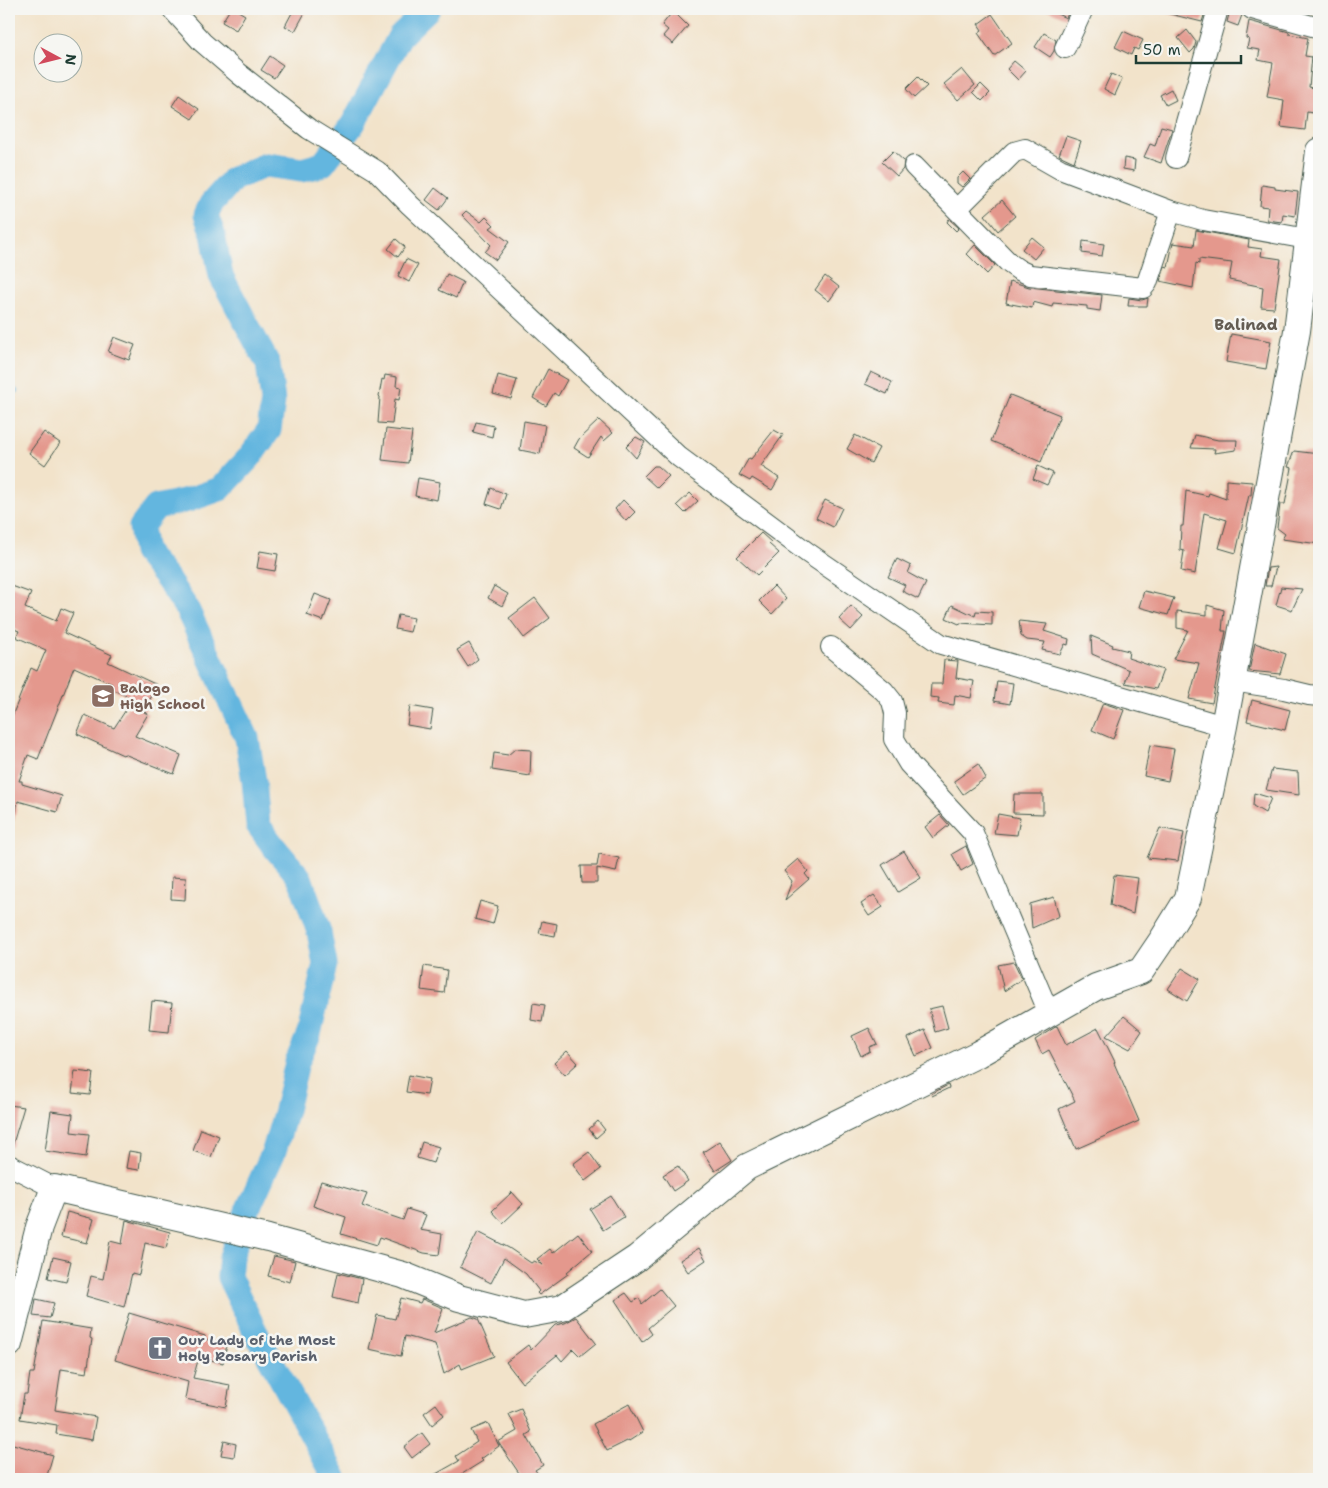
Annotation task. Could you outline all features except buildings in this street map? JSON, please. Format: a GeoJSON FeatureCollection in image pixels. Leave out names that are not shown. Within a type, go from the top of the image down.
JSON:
{"type":"FeatureCollection","features":[{"type":"Feature","properties":{"kind":"main road"},"geometry":{"type":"LineString","coordinates":[[9,1344],[39,1228],[54,1188],[268,1238],[403,1275],[459,1298],[524,1315],[562,1308],[637,1258],[747,1167],[978,1054],[1096,987],[1140,970],[1188,898],[1224,726],[1297,331],[1319,151]]}},
{"type":"Feature","properties":{"kind":"street"},"geometry":{"type":"LineString","coordinates":[[172,9],[202,42],[309,129],[377,171],[417,212],[679,457],[808,553],[941,644],[1224,726]]}},
{"type":"Feature","properties":{"kind":"street"},"geometry":{"type":"LineString","coordinates":[[1065,48],[1082,9]]}},
{"type":"Feature","properties":{"kind":"street"},"geometry":{"type":"LineString","coordinates":[[1176,158],[1218,9]]}},
{"type":"Feature","properties":{"kind":"street"},"geometry":{"type":"LineString","coordinates":[[1252,9],[1319,28]]}},
{"type":"Feature","properties":{"kind":"street"},"geometry":{"type":"LineString","coordinates":[[956,209],[1014,152],[1025,149],[1060,169],[1170,211],[1203,220],[1307,239]]}},
{"type":"Feature","properties":{"kind":"street"},"geometry":{"type":"LineString","coordinates":[[914,166],[1009,263],[1030,275],[1143,288],[1148,283],[1170,211]]}},
{"type":"Feature","properties":{"kind":"street"},"geometry":{"type":"LineString","coordinates":[[831,647],[884,691],[892,701],[895,713],[894,739],[909,764],[973,833],[1049,1013]]}},
{"type":"Feature","properties":{"kind":"street"},"geometry":{"type":"LineString","coordinates":[[1232,681],[1284,688],[1319,696]]}},
{"type":"Feature","properties":{"kind":"street"},"geometry":{"type":"LineString","coordinates":[[9,1165],[54,1188]]}},
{"type":"Feature","properties":{"kind":"waterway"},"geometry":{"type":"LineString","coordinates":[[336,1479],[255,1331],[229,1277],[231,1257],[247,1211],[274,1151],[297,1062],[309,1034],[325,964],[319,932],[300,878],[258,825],[254,781],[247,738],[187,609],[167,579],[145,552],[141,527],[156,507],[188,500],[220,489],[249,458],[269,430],[273,401],[268,364],[221,276],[213,234],[206,215],[211,204],[233,179],[266,165],[302,170],[323,164],[353,124],[400,36],[428,9]]}},
{"type":"Feature","properties":{"kind":"waterway"},"geometry":{"type":"LineString","coordinates":[[9,388],[17,391]]}},
{"type":"Feature","properties":{"kind":"place","name":"Balogo High School"},"geometry":{"type":"Point","coordinates":[103,696]}},
{"type":"Feature","properties":{"kind":"place","name":"Our Lady of the Most Holy Rosary Parish"},"geometry":{"type":"Point","coordinates":[160,1348]}},
{"type":"Feature","properties":{"kind":"district","name":"Balinad"},"geometry":{"type":"Point","coordinates":[1246,324]}}]}
